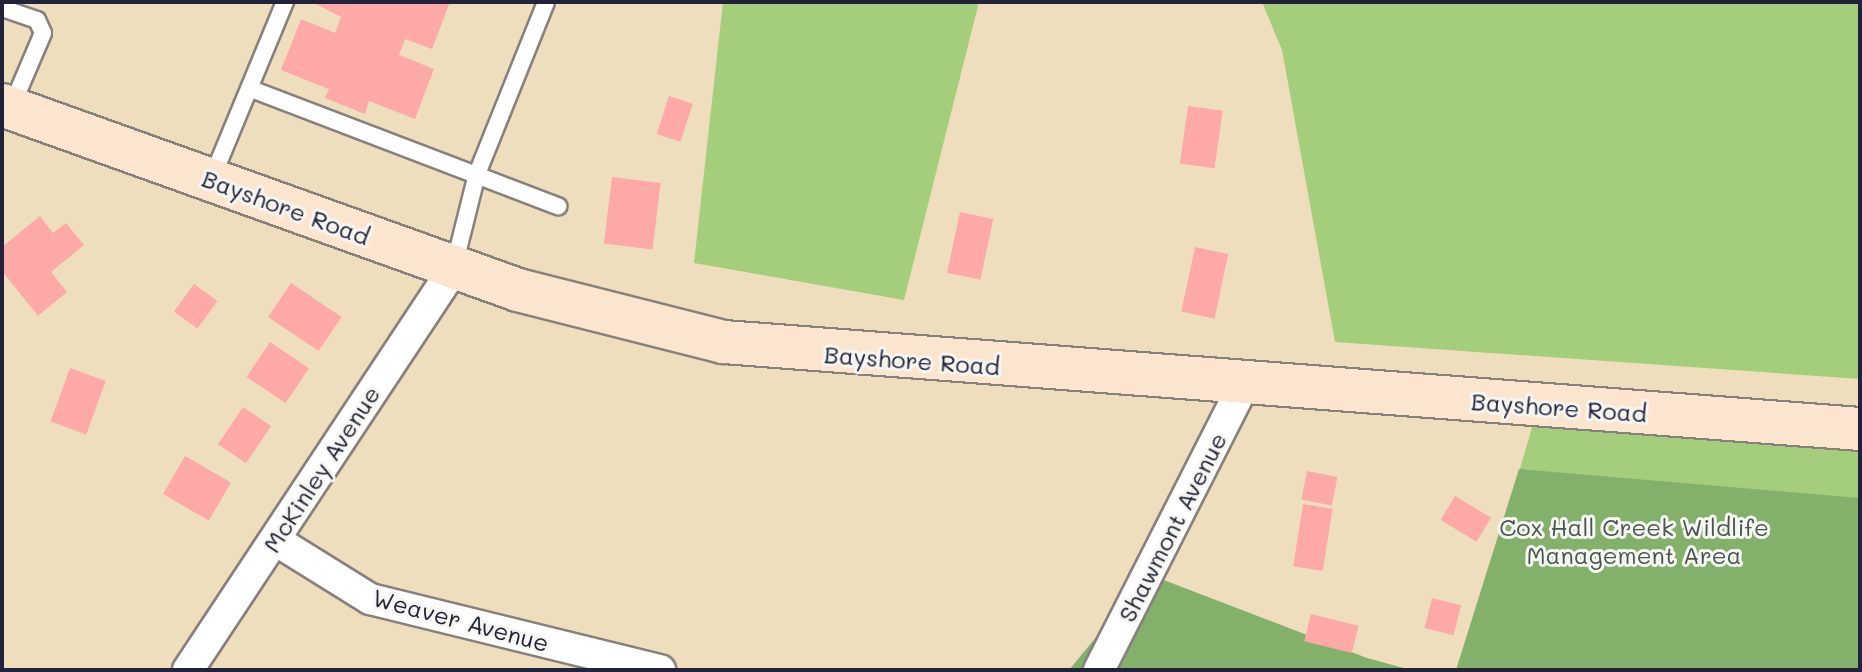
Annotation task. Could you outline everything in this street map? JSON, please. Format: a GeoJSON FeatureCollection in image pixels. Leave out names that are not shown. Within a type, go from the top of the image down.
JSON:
{"type":"FeatureCollection","features":[{"type":"Feature","properties":{"kind":"main road","name":"Bayshore Road"},"geometry":{"type":"LineString","coordinates":[[6,107],[454,268],[572,306],[724,342],[1860,429]]}},
{"type":"Feature","properties":{"kind":"street","name":"McKinley Avenue"},"geometry":{"type":"LineString","coordinates":[[188,670],[454,268]]}},
{"type":"Feature","properties":{"kind":"street","name":"Shawmont Avenue"},"geometry":{"type":"LineString","coordinates":[[1099,670],[1244,384]]}},
{"type":"Feature","properties":{"kind":"street","name":"Weaver Avenue"},"geometry":{"type":"LineString","coordinates":[[275,540],[370,599],[600,664],[660,670]]}},
{"type":"Feature","properties":{"kind":"lane"},"geometry":{"type":"LineString","coordinates":[[211,180],[285,2]]}},
{"type":"Feature","properties":{"kind":"lane"},"geometry":{"type":"LineString","coordinates":[[454,268],[477,174],[546,2]]}},
{"type":"Feature","properties":{"kind":"lane"},"geometry":{"type":"LineString","coordinates":[[2,8],[37,20],[43,33],[6,107]]}},
{"type":"Feature","properties":{"kind":"lane"},"geometry":{"type":"LineString","coordinates":[[251,89],[558,206]]}},
{"type":"Feature","properties":{"kind":"green space"},"geometry":{"type":"Polygon","coordinates":[[[723,2],[979,2],[904,300],[694,263],[723,2]]]}},
{"type":"Feature","properties":{"kind":"green space"},"geometry":{"type":"Polygon","coordinates":[[[1262,2],[1860,2],[1860,379],[1335,342],[1282,50],[1262,2]]]}},
{"type":"Feature","properties":{"kind":"green space","name":"Cox Hall Creek Wildlife Management Area"},"geometry":{"type":"Polygon","coordinates":[[[1539,403],[1860,429],[1860,670],[1462,670],[1539,403]]]}},
{"type":"Feature","properties":{"kind":"green space","name":"Cox Hall Creek Wildlife Management Area"},"geometry":{"type":"Polygon","coordinates":[[[1519,469],[1860,498],[1860,670],[1456,670],[1519,469]]]}},
{"type":"Feature","properties":{"kind":"green space"},"geometry":{"type":"Polygon","coordinates":[[[1148,574],[1367,658],[1411,670],[1069,670],[1148,574]]]}},
{"type":"Feature","properties":{"kind":"building"},"geometry":{"type":"Polygon","coordinates":[[[312,2],[450,2],[432,49],[405,39],[399,55],[434,69],[415,119],[369,101],[365,114],[325,98],[329,89],[281,70],[301,19],[335,33],[341,17],[312,2]]]}},
{"type":"Feature","properties":{"kind":"building"},"geometry":{"type":"Polygon","coordinates":[[[669,96],[693,104],[680,142],[657,134],[669,96]]]}},
{"type":"Feature","properties":{"kind":"building"},"geometry":{"type":"Polygon","coordinates":[[[1188,106],[1223,111],[1215,168],[1180,163],[1188,106]]]}},
{"type":"Feature","properties":{"kind":"building"},"geometry":{"type":"Polygon","coordinates":[[[612,177],[661,183],[652,249],[604,244],[612,177]]]}},
{"type":"Feature","properties":{"kind":"building"},"geometry":{"type":"Polygon","coordinates":[[[960,212],[993,219],[980,280],[947,273],[960,212]]]}},
{"type":"Feature","properties":{"kind":"building"},"geometry":{"type":"Polygon","coordinates":[[[40,216],[53,233],[66,223],[84,245],[51,272],[67,292],[38,316],[2,271],[2,247],[40,216]]]}},
{"type":"Feature","properties":{"kind":"building"},"geometry":{"type":"Polygon","coordinates":[[[1195,247],[1228,254],[1215,319],[1181,312],[1195,247]]]}},
{"type":"Feature","properties":{"kind":"building"},"geometry":{"type":"Polygon","coordinates":[[[291,283],[342,317],[319,351],[268,317],[291,283]]]}},
{"type":"Feature","properties":{"kind":"building"},"geometry":{"type":"Polygon","coordinates":[[[194,284],[217,301],[197,329],[174,312],[194,284]]]}},
{"type":"Feature","properties":{"kind":"building"},"geometry":{"type":"Polygon","coordinates":[[[270,342],[309,368],[285,403],[247,377],[270,342]]]}},
{"type":"Feature","properties":{"kind":"building"},"geometry":{"type":"Polygon","coordinates":[[[70,368],[106,381],[86,435],[51,422],[70,368]]]}},
{"type":"Feature","properties":{"kind":"building"},"geometry":{"type":"Polygon","coordinates":[[[243,407],[271,426],[246,463],[218,444],[243,407]]]}},
{"type":"Feature","properties":{"kind":"building"},"geometry":{"type":"Polygon","coordinates":[[[185,456],[231,482],[209,521],[163,494],[185,456]]]}},
{"type":"Feature","properties":{"kind":"building"},"geometry":{"type":"Polygon","coordinates":[[[1307,471],[1337,477],[1332,505],[1301,499],[1307,471]]]}},
{"type":"Feature","properties":{"kind":"building"},"geometry":{"type":"Polygon","coordinates":[[[1455,496],[1491,518],[1477,542],[1441,520],[1455,496]]]}},
{"type":"Feature","properties":{"kind":"building"},"geometry":{"type":"Polygon","coordinates":[[[1303,504],[1333,509],[1323,571],[1293,566],[1303,504]]]}},
{"type":"Feature","properties":{"kind":"building"},"geometry":{"type":"Polygon","coordinates":[[[1432,598],[1461,605],[1454,635],[1425,628],[1432,598]]]}},
{"type":"Feature","properties":{"kind":"building"},"geometry":{"type":"Polygon","coordinates":[[[1311,614],[1359,626],[1352,653],[1304,641],[1311,614]]]}}]}
